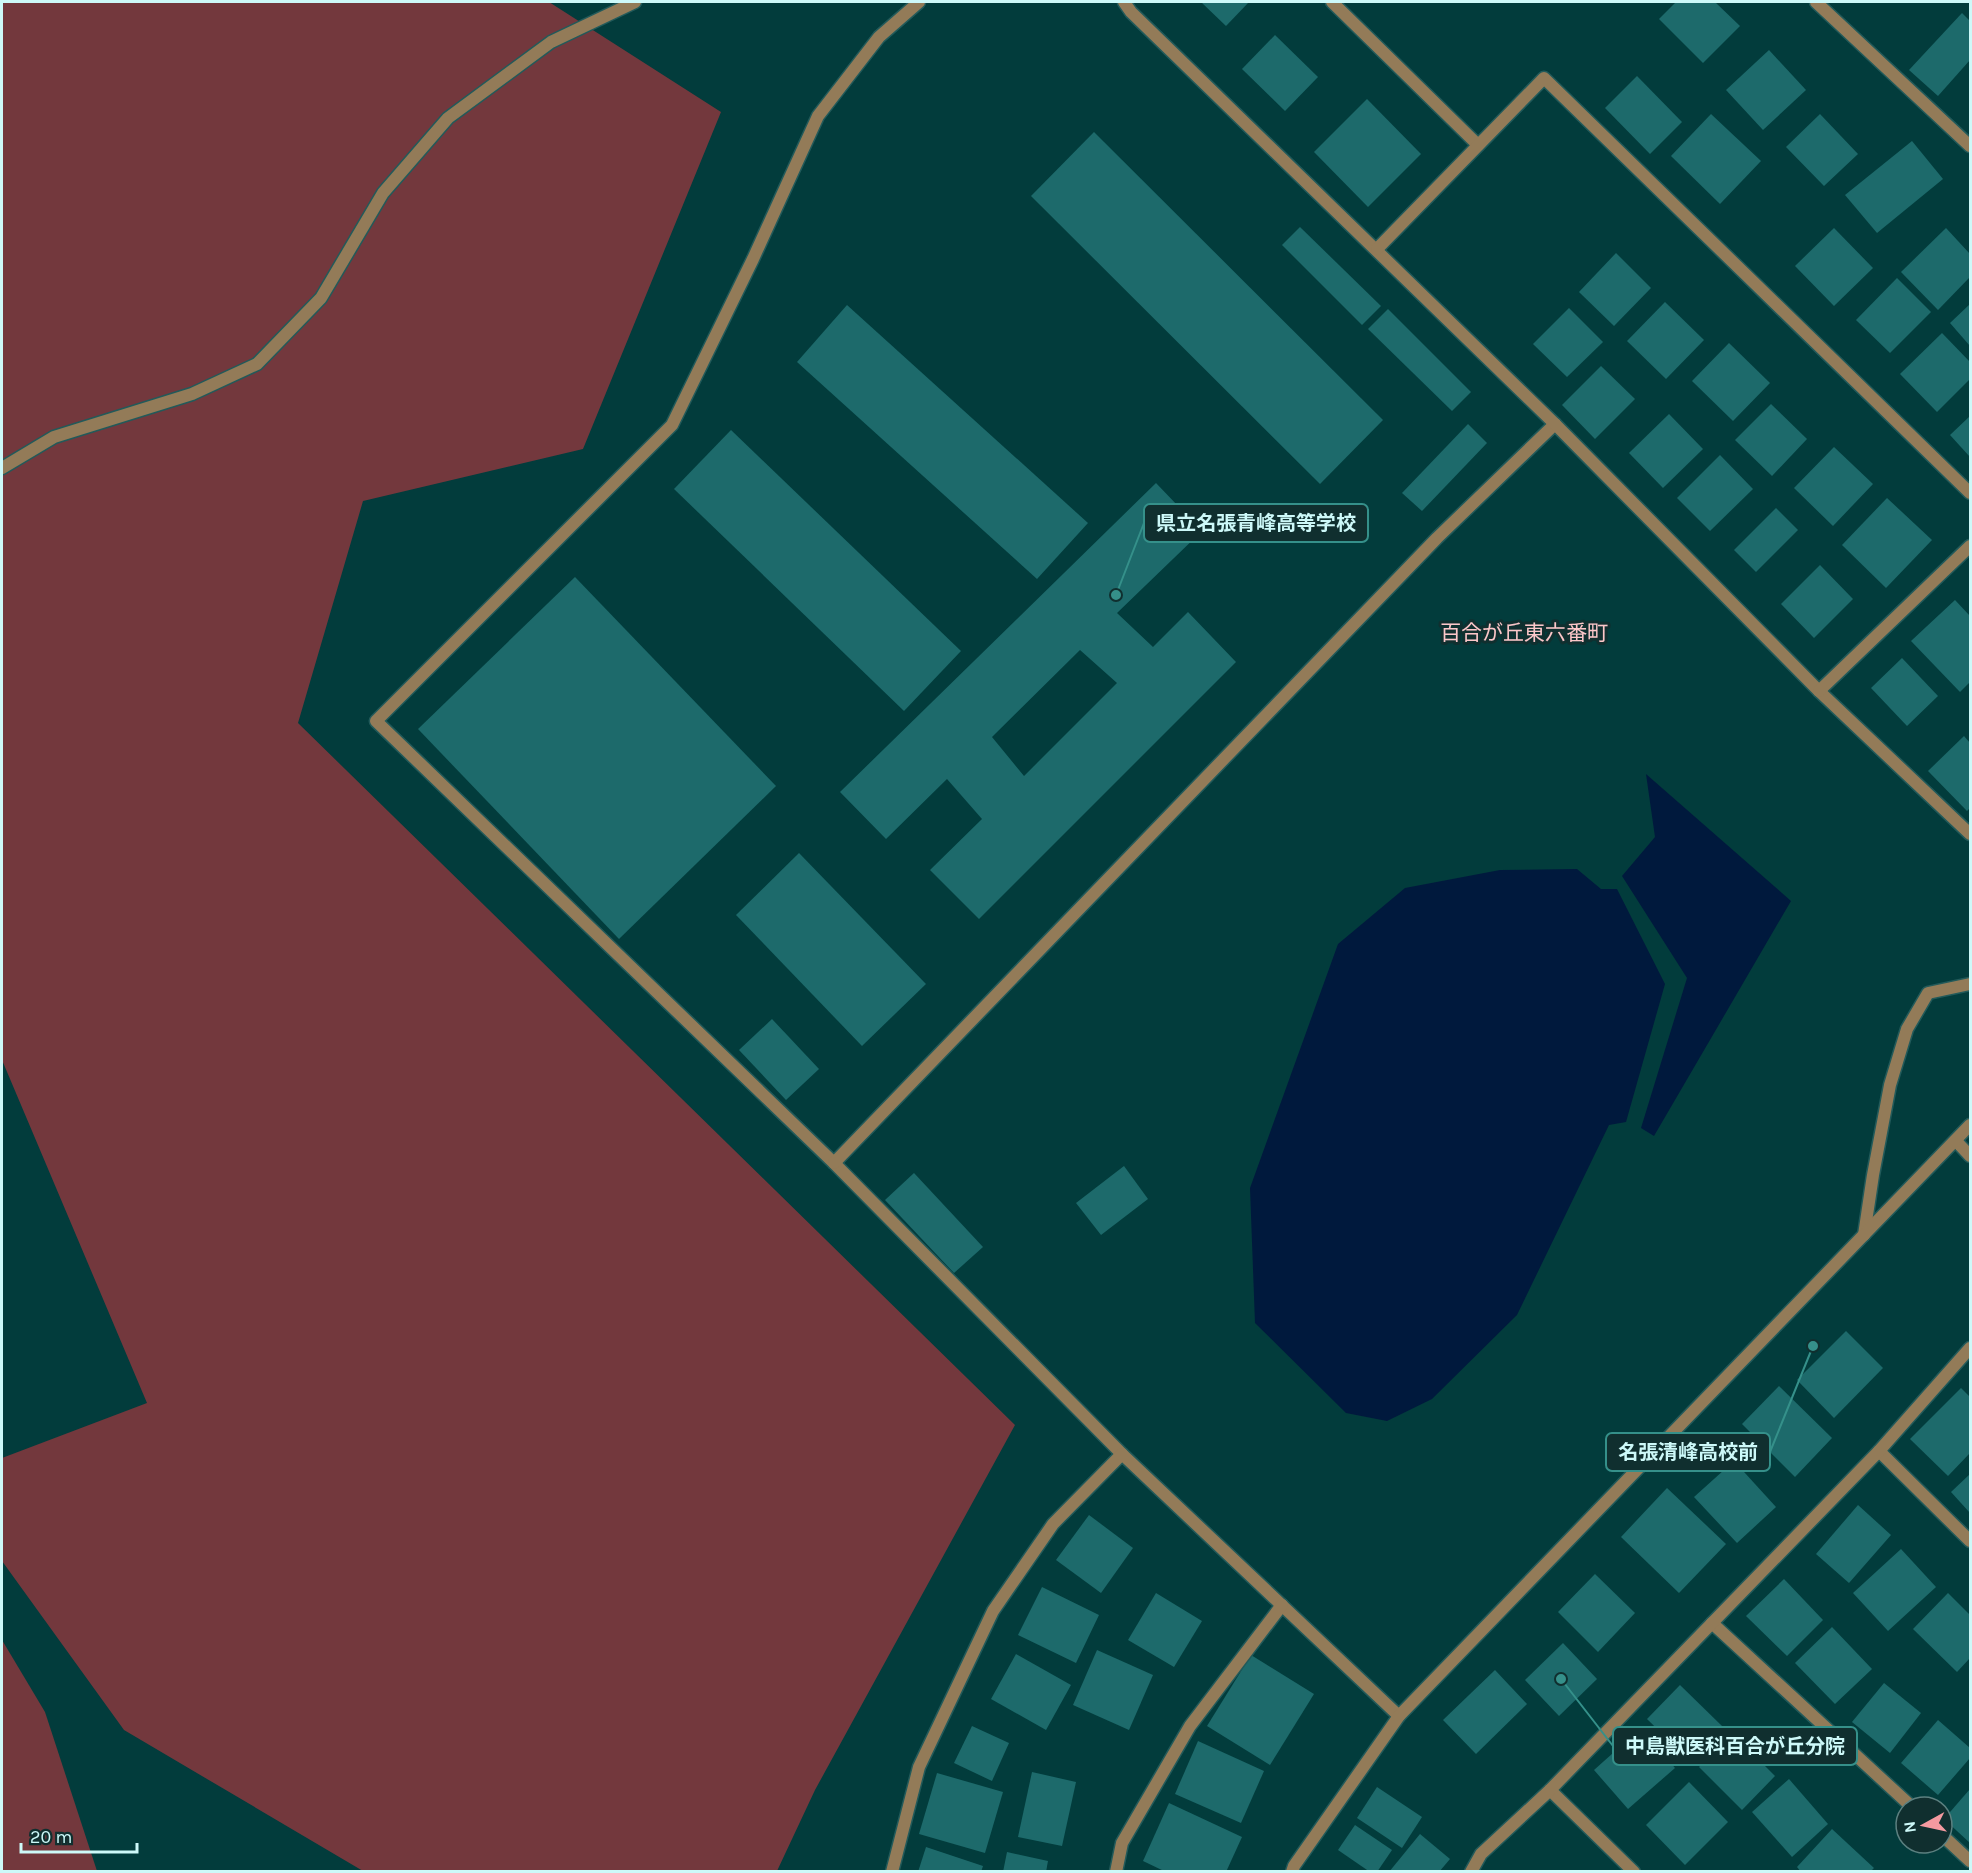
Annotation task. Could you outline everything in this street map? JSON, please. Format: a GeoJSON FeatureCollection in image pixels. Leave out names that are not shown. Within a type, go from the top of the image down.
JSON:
{"type":"FeatureCollection","features":[{"type":"Feature","properties":{"kind":"street"},"geometry":{"type":"LineString","coordinates":[[2,468],[54,437],[192,394],[257,364],[321,298],[383,193],[448,118],[551,42],[635,2]]}},
{"type":"Feature","properties":{"kind":"street"},"geometry":{"type":"LineString","coordinates":[[919,2],[879,37],[818,116],[753,259],[672,425],[376,721],[834,1163],[1122,1454],[1399,1716]]}},
{"type":"Feature","properties":{"kind":"street"},"geometry":{"type":"LineString","coordinates":[[1124,2],[1131,12],[1555,424],[1819,691],[1971,834]]}},
{"type":"Feature","properties":{"kind":"street"},"geometry":{"type":"LineString","coordinates":[[1332,2],[1478,145]]}},
{"type":"Feature","properties":{"kind":"street"},"geometry":{"type":"LineString","coordinates":[[1816,2],[1971,146]]}},
{"type":"Feature","properties":{"kind":"street"},"geometry":{"type":"LineString","coordinates":[[1377,249],[1544,78],[1971,493]]}},
{"type":"Feature","properties":{"kind":"street"},"geometry":{"type":"LineString","coordinates":[[834,1163],[1437,538],[1555,424]]}},
{"type":"Feature","properties":{"kind":"street"},"geometry":{"type":"LineString","coordinates":[[1819,691],[1971,546]]}},
{"type":"Feature","properties":{"kind":"street"},"geometry":{"type":"LineString","coordinates":[[1864,1235],[1890,1085],[1907,1029],[1928,993],[1971,984]]}},
{"type":"Feature","properties":{"kind":"street"},"geometry":{"type":"LineString","coordinates":[[1292,1872],[1399,1716],[1971,1125]]}},
{"type":"Feature","properties":{"kind":"street"},"geometry":{"type":"LineString","coordinates":[[1956,1141],[1971,1156]]}},
{"type":"Feature","properties":{"kind":"street"},"geometry":{"type":"LineString","coordinates":[[1471,1872],[1480,1854],[1550,1790],[1879,1451],[1971,1347]]}},
{"type":"Feature","properties":{"kind":"street"},"geometry":{"type":"LineString","coordinates":[[1879,1451],[1971,1541]]}},
{"type":"Feature","properties":{"kind":"street"},"geometry":{"type":"LineString","coordinates":[[892,1872],[919,1767],[993,1611],[1053,1524],[1122,1454]]}},
{"type":"Feature","properties":{"kind":"street"},"geometry":{"type":"LineString","coordinates":[[1116,1872],[1122,1843],[1190,1726],[1282,1605]]}},
{"type":"Feature","properties":{"kind":"street"},"geometry":{"type":"LineString","coordinates":[[1712,1623],[1899,1795]]}},
{"type":"Feature","properties":{"kind":"street"},"geometry":{"type":"LineString","coordinates":[[1550,1790],[1634,1872]]}},
{"type":"Feature","properties":{"kind":"street"},"geometry":{"type":"LineString","coordinates":[[1954,1846],[1971,1861]]}},
{"type":"Feature","properties":{"kind":"shaded area"},"geometry":{"type":"Polygon","coordinates":[[[2,2],[549,2],[721,112],[583,449],[363,501],[298,723],[1015,1425],[815,1790],[777,1871],[363,1871],[124,1730],[2,1561],[2,1458],[147,1403],[2,1060],[2,2]]]}},
{"type":"Feature","properties":{"kind":"shaded area"},"geometry":{"type":"Polygon","coordinates":[[[2,1640],[45,1712],[97,1871],[2,1871],[2,1640]]]}},
{"type":"Feature","properties":{"kind":"water"},"geometry":{"type":"Polygon","coordinates":[[[1646,774],[1791,901],[1654,1136],[1641,1128],[1687,978],[1622,876],[1655,837],[1646,774]]]}},
{"type":"Feature","properties":{"kind":"water"},"geometry":{"type":"Polygon","coordinates":[[[1577,869],[1601,889],[1617,889],[1665,984],[1626,1122],[1609,1125],[1517,1315],[1432,1399],[1387,1421],[1346,1413],[1255,1323],[1250,1188],[1338,944],[1405,888],[1500,870],[1577,869]]]}},
{"type":"Feature","properties":{"kind":"building"},"geometry":{"type":"Polygon","coordinates":[[[1201,2],[1249,2],[1226,26],[1201,2]]]}},
{"type":"Feature","properties":{"kind":"building"},"geometry":{"type":"Polygon","coordinates":[[[1676,2],[1715,2],[1740,26],[1703,63],[1659,19],[1676,2]]]}},
{"type":"Feature","properties":{"kind":"building"},"geometry":{"type":"Polygon","coordinates":[[[1962,13],[1970,21],[1970,60],[1938,96],[1909,70],[1962,13]]]}},
{"type":"Feature","properties":{"kind":"building"},"geometry":{"type":"Polygon","coordinates":[[[1275,35],[1318,77],[1285,111],[1242,69],[1275,35]]]}},
{"type":"Feature","properties":{"kind":"building"},"geometry":{"type":"Polygon","coordinates":[[[1769,50],[1806,90],[1763,130],[1726,90],[1769,50]]]}},
{"type":"Feature","properties":{"kind":"building"},"geometry":{"type":"Polygon","coordinates":[[[1637,76],[1682,122],[1650,154],[1605,108],[1637,76]]]}},
{"type":"Feature","properties":{"kind":"building"},"geometry":{"type":"Polygon","coordinates":[[[1367,99],[1421,154],[1368,207],[1314,152],[1367,99]]]}},
{"type":"Feature","properties":{"kind":"building"},"geometry":{"type":"Polygon","coordinates":[[[1711,114],[1761,161],[1720,204],[1671,156],[1711,114]]]}},
{"type":"Feature","properties":{"kind":"building"},"geometry":{"type":"Polygon","coordinates":[[[1820,114],[1858,154],[1824,186],[1786,147],[1820,114]]]}},
{"type":"Feature","properties":{"kind":"building"},"geometry":{"type":"Polygon","coordinates":[[[1094,132],[1383,420],[1320,484],[1031,196],[1094,132]]]}},
{"type":"Feature","properties":{"kind":"building"},"geometry":{"type":"Polygon","coordinates":[[[1912,141],[1943,179],[1877,233],[1845,195],[1912,141]]]}},
{"type":"Feature","properties":{"kind":"building"},"geometry":{"type":"Polygon","coordinates":[[[1300,227],[1381,306],[1362,325],[1282,245],[1300,227]]]}},
{"type":"Feature","properties":{"kind":"building"},"geometry":{"type":"Polygon","coordinates":[[[1834,228],[1873,268],[1834,306],[1795,266],[1834,228]]]}},
{"type":"Feature","properties":{"kind":"building"},"geometry":{"type":"Polygon","coordinates":[[[1946,228],[1970,254],[1970,277],[1938,310],[1901,272],[1946,228]]]}},
{"type":"Feature","properties":{"kind":"building"},"geometry":{"type":"Polygon","coordinates":[[[1616,253],[1651,288],[1614,326],[1579,292],[1616,253]]]}},
{"type":"Feature","properties":{"kind":"building"},"geometry":{"type":"Polygon","coordinates":[[[1897,278],[1931,312],[1890,353],[1856,320],[1897,278]]]}},
{"type":"Feature","properties":{"kind":"building"},"geometry":{"type":"Polygon","coordinates":[[[1665,302],[1704,340],[1666,379],[1627,341],[1665,302]]]}},
{"type":"Feature","properties":{"kind":"building"},"geometry":{"type":"Polygon","coordinates":[[[1970,304],[1970,346],[1950,323],[1970,304]]]}},
{"type":"Feature","properties":{"kind":"building"},"geometry":{"type":"Polygon","coordinates":[[[847,305],[1088,523],[1037,579],[797,362],[847,305]]]}},
{"type":"Feature","properties":{"kind":"building"},"geometry":{"type":"Polygon","coordinates":[[[1569,308],[1603,342],[1567,377],[1533,344],[1569,308]]]}},
{"type":"Feature","properties":{"kind":"building"},"geometry":{"type":"Polygon","coordinates":[[[1388,309],[1471,392],[1452,411],[1368,329],[1388,309]]]}},
{"type":"Feature","properties":{"kind":"building"},"geometry":{"type":"Polygon","coordinates":[[[1942,333],[1970,362],[1970,379],[1937,412],[1900,374],[1942,333]]]}},
{"type":"Feature","properties":{"kind":"building"},"geometry":{"type":"Polygon","coordinates":[[[1729,343],[1770,383],[1733,421],[1692,381],[1729,343]]]}},
{"type":"Feature","properties":{"kind":"building"},"geometry":{"type":"Polygon","coordinates":[[[1601,366],[1635,399],[1595,439],[1562,405],[1601,366]]]}},
{"type":"Feature","properties":{"kind":"building"},"geometry":{"type":"Polygon","coordinates":[[[1771,404],[1807,439],[1772,476],[1735,440],[1771,404]]]}},
{"type":"Feature","properties":{"kind":"building"},"geometry":{"type":"Polygon","coordinates":[[[1669,414],[1703,449],[1663,488],[1629,453],[1669,414]]]}},
{"type":"Feature","properties":{"kind":"building"},"geometry":{"type":"Polygon","coordinates":[[[1970,416],[1970,457],[1950,435],[1970,416]]]}},
{"type":"Feature","properties":{"kind":"building"},"geometry":{"type":"Polygon","coordinates":[[[1468,424],[1487,443],[1422,511],[1402,493],[1468,424]]]}},
{"type":"Feature","properties":{"kind":"building"},"geometry":{"type":"Polygon","coordinates":[[[731,430],[961,651],[904,711],[674,489],[731,430]]]}},
{"type":"Feature","properties":{"kind":"building"},"geometry":{"type":"Polygon","coordinates":[[[1834,447],[1873,484],[1833,526],[1794,488],[1834,447]]]}},
{"type":"Feature","properties":{"kind":"building"},"geometry":{"type":"Polygon","coordinates":[[[1720,455],[1753,489],[1710,531],[1677,498],[1720,455]]]}},
{"type":"Feature","properties":{"kind":"building"},"geometry":{"type":"Polygon","coordinates":[[[1156,483],[1202,531],[1117,613],[1153,647],[1188,612],[1236,662],[979,919],[930,870],[982,819],[947,779],[886,839],[840,792],[1156,483]],[[1080,650],[992,737],[1024,776],[1117,683],[1080,650]]]}},
{"type":"Feature","properties":{"kind":"building"},"geometry":{"type":"Polygon","coordinates":[[[1887,498],[1932,540],[1886,588],[1842,545],[1887,498]]]}},
{"type":"Feature","properties":{"kind":"building"},"geometry":{"type":"Polygon","coordinates":[[[1776,508],[1798,530],[1756,572],[1734,550],[1776,508]]]}},
{"type":"Feature","properties":{"kind":"building"},"geometry":{"type":"Polygon","coordinates":[[[1820,565],[1853,599],[1814,638],[1781,604],[1820,565]]]}},
{"type":"Feature","properties":{"kind":"building"},"geometry":{"type":"Polygon","coordinates":[[[575,577],[776,786],[619,939],[418,729],[575,577]]]}},
{"type":"Feature","properties":{"kind":"building"},"geometry":{"type":"Polygon","coordinates":[[[1955,600],[1970,616],[1970,682],[1960,692],[1911,641],[1955,600]]]}},
{"type":"Feature","properties":{"kind":"building"},"geometry":{"type":"Polygon","coordinates":[[[1902,658],[1938,696],[1907,726],[1871,688],[1902,658]]]}},
{"type":"Feature","properties":{"kind":"building"},"geometry":{"type":"Polygon","coordinates":[[[1964,736],[1970,743],[1970,808],[1967,811],[1928,771],[1964,736]]]}},
{"type":"Feature","properties":{"kind":"building"},"geometry":{"type":"Polygon","coordinates":[[[799,853],[926,984],[862,1046],[736,915],[799,853]]]}},
{"type":"Feature","properties":{"kind":"building"},"geometry":{"type":"Polygon","coordinates":[[[772,1019],[819,1069],[786,1100],[739,1050],[772,1019]]]}},
{"type":"Feature","properties":{"kind":"building"},"geometry":{"type":"Polygon","coordinates":[[[1124,1166],[1148,1199],[1101,1235],[1076,1203],[1124,1166]]]}},
{"type":"Feature","properties":{"kind":"building"},"geometry":{"type":"Polygon","coordinates":[[[914,1173],[983,1247],[954,1273],[885,1200],[914,1173]]]}},
{"type":"Feature","properties":{"kind":"building"},"geometry":{"type":"Polygon","coordinates":[[[1846,1331],[1883,1368],[1834,1418],[1797,1380],[1846,1331]]]}},
{"type":"Feature","properties":{"kind":"building"},"geometry":{"type":"Polygon","coordinates":[[[1779,1386],[1832,1438],[1795,1477],[1742,1424],[1779,1386]]]}},
{"type":"Feature","properties":{"kind":"building"},"geometry":{"type":"Polygon","coordinates":[[[1961,1388],[1970,1397],[1970,1453],[1948,1476],[1910,1439],[1961,1388]]]}},
{"type":"Feature","properties":{"kind":"building"},"geometry":{"type":"Polygon","coordinates":[[[1734,1461],[1776,1507],[1737,1543],[1694,1497],[1734,1461]]]}},
{"type":"Feature","properties":{"kind":"building"},"geometry":{"type":"Polygon","coordinates":[[[1970,1474],[1970,1513],[1951,1492],[1970,1474]]]}},
{"type":"Feature","properties":{"kind":"building"},"geometry":{"type":"Polygon","coordinates":[[[1667,1488],[1726,1544],[1679,1593],[1621,1537],[1667,1488]]]}},
{"type":"Feature","properties":{"kind":"building"},"geometry":{"type":"Polygon","coordinates":[[[1858,1505],[1891,1535],[1849,1583],[1816,1554],[1858,1505]]]}},
{"type":"Feature","properties":{"kind":"building"},"geometry":{"type":"Polygon","coordinates":[[[1089,1515],[1133,1548],[1101,1593],[1056,1560],[1089,1515]]]}},
{"type":"Feature","properties":{"kind":"building"},"geometry":{"type":"Polygon","coordinates":[[[1901,1549],[1936,1587],[1888,1631],[1853,1593],[1901,1549]]]}},
{"type":"Feature","properties":{"kind":"building"},"geometry":{"type":"Polygon","coordinates":[[[1595,1574],[1635,1613],[1598,1652],[1558,1612],[1595,1574]]]}},
{"type":"Feature","properties":{"kind":"building"},"geometry":{"type":"Polygon","coordinates":[[[1784,1579],[1823,1620],[1787,1656],[1746,1616],[1784,1579]]]}},
{"type":"Feature","properties":{"kind":"building"},"geometry":{"type":"Polygon","coordinates":[[[1042,1587],[1099,1615],[1076,1663],[1018,1635],[1042,1587]]]}},
{"type":"Feature","properties":{"kind":"building"},"geometry":{"type":"Polygon","coordinates":[[[1156,1593],[1202,1621],[1174,1667],[1128,1640],[1156,1593]]]}},
{"type":"Feature","properties":{"kind":"building"},"geometry":{"type":"Polygon","coordinates":[[[1948,1593],[1970,1615],[1970,1658],[1957,1672],[1913,1629],[1948,1593]]]}},
{"type":"Feature","properties":{"kind":"building"},"geometry":{"type":"Polygon","coordinates":[[[1832,1627],[1872,1669],[1835,1704],[1795,1663],[1832,1627]]]}},
{"type":"Feature","properties":{"kind":"building"},"geometry":{"type":"Polygon","coordinates":[[[1563,1643],[1597,1679],[1559,1716],[1525,1680],[1563,1643]]]}},
{"type":"Feature","properties":{"kind":"building"},"geometry":{"type":"Polygon","coordinates":[[[1097,1650],[1153,1675],[1129,1730],[1073,1705],[1097,1650]]]}},
{"type":"Feature","properties":{"kind":"building"},"geometry":{"type":"Polygon","coordinates":[[[1016,1654],[1071,1685],[1046,1730],[991,1699],[1016,1654]]]}},
{"type":"Feature","properties":{"kind":"building"},"geometry":{"type":"Polygon","coordinates":[[[1251,1655],[1314,1694],[1270,1765],[1207,1726],[1251,1655]]]}},
{"type":"Feature","properties":{"kind":"building"},"geometry":{"type":"Polygon","coordinates":[[[1495,1670],[1527,1704],[1476,1754],[1443,1720],[1495,1670]]]}},
{"type":"Feature","properties":{"kind":"building"},"geometry":{"type":"Polygon","coordinates":[[[1884,1683],[1921,1713],[1890,1753],[1852,1722],[1884,1683]]]}},
{"type":"Feature","properties":{"kind":"building"},"geometry":{"type":"Polygon","coordinates":[[[1680,1685],[1722,1726],[1689,1760],[1647,1719],[1680,1685]]]}},
{"type":"Feature","properties":{"kind":"building"},"geometry":{"type":"Polygon","coordinates":[[[1938,1720],[1970,1748],[1970,1758],[1938,1795],[1901,1763],[1938,1720]]]}},
{"type":"Feature","properties":{"kind":"building"},"geometry":{"type":"Polygon","coordinates":[[[972,1726],[1009,1743],[992,1781],[954,1763],[972,1726]]]}},
{"type":"Feature","properties":{"kind":"building"},"geometry":{"type":"Polygon","coordinates":[[[1641,1728],[1675,1768],[1628,1809],[1594,1770],[1641,1728]]]}},
{"type":"Feature","properties":{"kind":"building"},"geometry":{"type":"Polygon","coordinates":[[[1732,1733],[1775,1776],[1742,1810],[1699,1767],[1732,1733]]]}},
{"type":"Feature","properties":{"kind":"building"},"geometry":{"type":"Polygon","coordinates":[[[1198,1741],[1264,1771],[1241,1823],[1175,1794],[1198,1741]]]}},
{"type":"Feature","properties":{"kind":"building"},"geometry":{"type":"Polygon","coordinates":[[[1032,1772],[1076,1782],[1062,1846],[1018,1837],[1032,1772]]]}},
{"type":"Feature","properties":{"kind":"building"},"geometry":{"type":"Polygon","coordinates":[[[937,1773],[1003,1792],[985,1853],[919,1834],[937,1773]]]}},
{"type":"Feature","properties":{"kind":"building"},"geometry":{"type":"Polygon","coordinates":[[[1789,1779],[1828,1824],[1792,1857],[1752,1812],[1789,1779]]]}},
{"type":"Feature","properties":{"kind":"building"},"geometry":{"type":"Polygon","coordinates":[[[1689,1782],[1728,1822],[1685,1865],[1646,1825],[1689,1782]]]}},
{"type":"Feature","properties":{"kind":"building"},"geometry":{"type":"Polygon","coordinates":[[[1377,1787],[1422,1817],[1402,1848],[1357,1818],[1377,1787]]]}},
{"type":"Feature","properties":{"kind":"building"},"geometry":{"type":"Polygon","coordinates":[[[1970,1789],[1970,1843],[1954,1828],[1954,1807],[1970,1789]]]}},
{"type":"Feature","properties":{"kind":"building"},"geometry":{"type":"Polygon","coordinates":[[[1169,1803],[1242,1837],[1226,1872],[1166,1872],[1143,1861],[1169,1803]]]}},
{"type":"Feature","properties":{"kind":"building"},"geometry":{"type":"Polygon","coordinates":[[[1355,1825],[1392,1850],[1377,1872],[1370,1872],[1338,1850],[1355,1825]]]}},
{"type":"Feature","properties":{"kind":"building"},"geometry":{"type":"Polygon","coordinates":[[[1832,1829],[1874,1868],[1870,1872],[1801,1872],[1797,1867],[1832,1829]]]}},
{"type":"Feature","properties":{"kind":"building"},"geometry":{"type":"Polygon","coordinates":[[[1420,1834],[1450,1859],[1439,1872],[1389,1872],[1420,1834]]]}},
{"type":"Feature","properties":{"kind":"building"},"geometry":{"type":"Polygon","coordinates":[[[926,1847],[983,1866],[981,1872],[918,1872],[926,1847]]]}},
{"type":"Feature","properties":{"kind":"building"},"geometry":{"type":"Polygon","coordinates":[[[1007,1852],[1048,1861],[1046,1872],[1003,1872],[1007,1852]]]}},
{"type":"Feature","properties":{"kind":"place","name":"県立名張青峰高等学校"},"geometry":{"type":"Point","coordinates":[1116,595]}},
{"type":"Feature","properties":{"kind":"place","name":"名張清峰高校前"},"geometry":{"type":"Point","coordinates":[1813,1346]}},
{"type":"Feature","properties":{"kind":"place","name":"中島獣医科百合が丘分院"},"geometry":{"type":"Point","coordinates":[1561,1679]}},
{"type":"Feature","properties":{"kind":"district","name":"百合が丘東六番町"},"geometry":{"type":"Point","coordinates":[1524,633]}}]}
